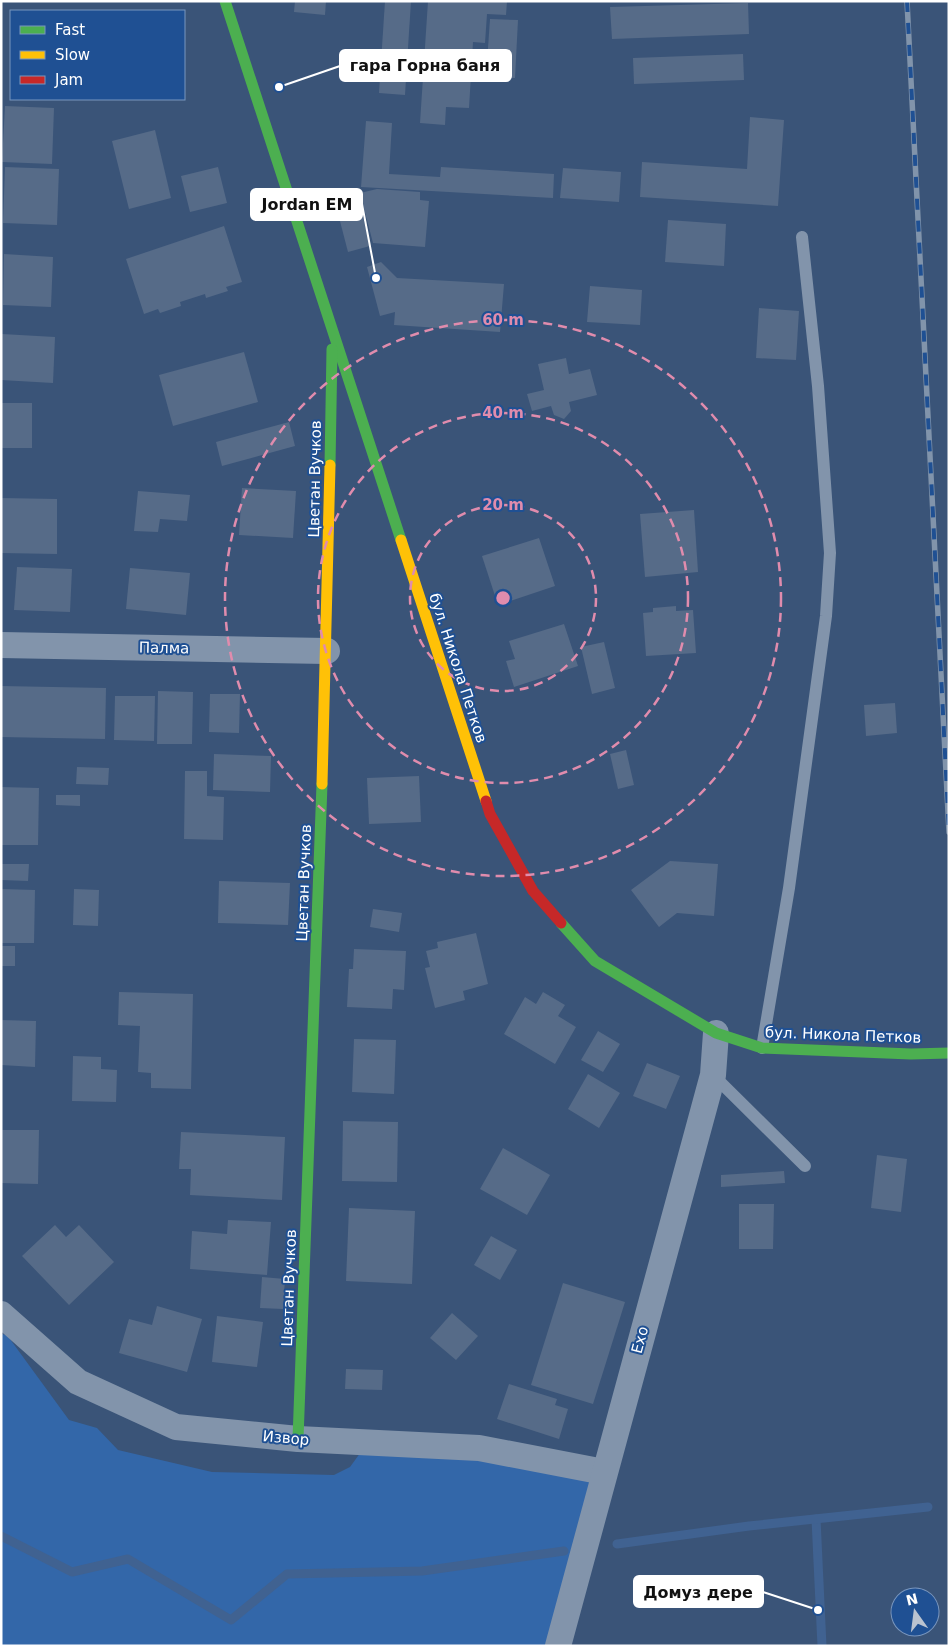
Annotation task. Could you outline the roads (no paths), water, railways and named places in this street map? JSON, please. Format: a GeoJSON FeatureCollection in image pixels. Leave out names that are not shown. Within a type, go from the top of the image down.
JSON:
{"type":"FeatureCollection","features":[{"type":"Feature","properties":{"kind":"street","name":"бул. Никола Петков"},"geometry":{"type":"LineString","coordinates":[[224,1],[490,814],[533,891],[595,961],[716,1033],[762,1048],[911,1054],[949,1052]]}},
{"type":"Feature","properties":{"kind":"street","name":"Цветан Вучков"},"geometry":{"type":"LineString","coordinates":[[298,1440],[327,651],[332,328]]}},
{"type":"Feature","properties":{"kind":"street","name":"Палма"},"geometry":{"type":"LineString","coordinates":[[1,644],[327,651]]}},
{"type":"Feature","properties":{"kind":"street","name":"Ехо"},"geometry":{"type":"LineString","coordinates":[[558,1646],[713,1075],[716,1033]]}},
{"type":"Feature","properties":{"kind":"street","name":"Извор"},"geometry":{"type":"LineString","coordinates":[[1,1314],[78,1382],[176,1428],[298,1440],[479,1448],[604,1472]]}},
{"type":"Feature","properties":{"kind":"lane"},"geometry":{"type":"LineString","coordinates":[[762,1048],[791,878],[826,616],[830,553],[818,386],[802,237]]}},
{"type":"Feature","properties":{"kind":"lane"},"geometry":{"type":"LineString","coordinates":[[713,1075],[805,1166]]}},
{"type":"Feature","properties":{"kind":"waterway"},"geometry":{"type":"LineString","coordinates":[[617,1544],[749,1526],[928,1507]]}},
{"type":"Feature","properties":{"kind":"waterway"},"geometry":{"type":"LineString","coordinates":[[816,1519],[822,1646]]}},
{"type":"Feature","properties":{"kind":"waterway"},"geometry":{"type":"LineString","coordinates":[[1,1536],[72,1572],[128,1559],[231,1620],[287,1574],[422,1571],[564,1551]]}},
{"type":"Feature","properties":{"kind":"railway"},"geometry":{"type":"LineString","coordinates":[[907,1],[949,832]]}},
{"type":"Feature","properties":{"kind":"place","name":"гара Горна баня"},"geometry":{"type":"Point","coordinates":[279,87]}},
{"type":"Feature","properties":{"kind":"place","name":"Jordan EM"},"geometry":{"type":"Point","coordinates":[376,278]}},
{"type":"Feature","properties":{"kind":"place","name":"Домуз дере"},"geometry":{"type":"Point","coordinates":[818,1610]}}]}
